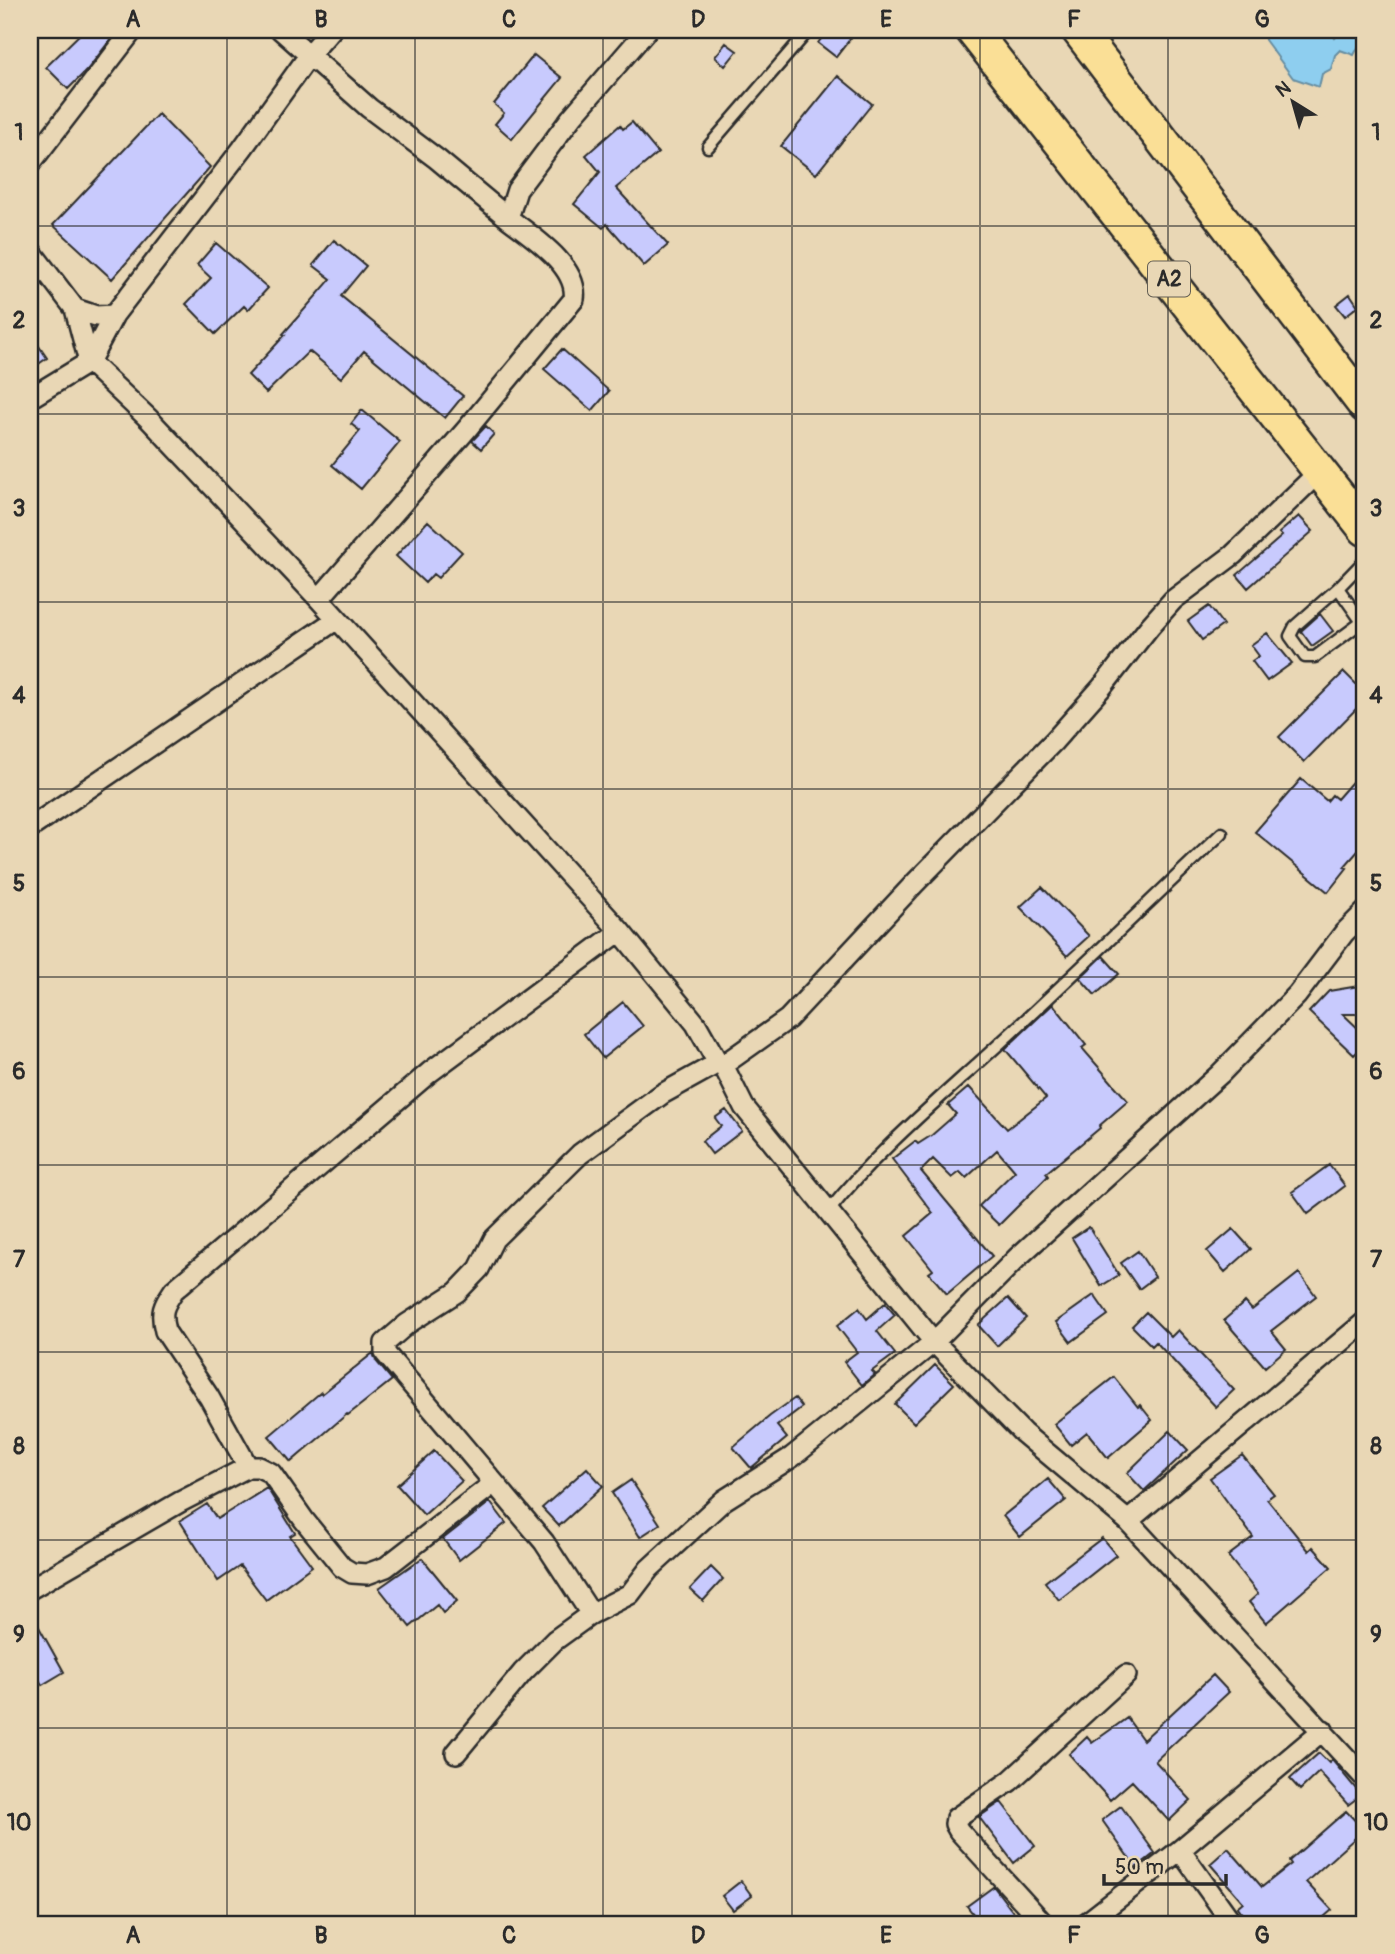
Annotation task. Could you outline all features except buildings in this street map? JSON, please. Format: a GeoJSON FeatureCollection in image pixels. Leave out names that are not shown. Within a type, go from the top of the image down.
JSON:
{"type":"FeatureCollection","features":[{"type":"Feature","properties":{"kind":"highway","name":"A2"},"geometry":{"type":"LineString","coordinates":[[972,30],[1365,529]]}},
{"type":"Feature","properties":{"kind":"highway"},"geometry":{"type":"LineString","coordinates":[[1077,30],[1363,400]]}},
{"type":"Feature","properties":{"kind":"street"},"geometry":{"type":"LineString","coordinates":[[30,164],[133,30]]}},
{"type":"Feature","properties":{"kind":"street"},"geometry":{"type":"LineString","coordinates":[[281,30],[369,108],[437,159],[559,260],[570,276],[575,291],[574,299],[467,429],[319,599]]}},
{"type":"Feature","properties":{"kind":"street"},"geometry":{"type":"LineString","coordinates":[[30,398],[89,362],[114,316],[242,149],[310,54],[331,30]]}},
{"type":"Feature","properties":{"kind":"street"},"geometry":{"type":"LineString","coordinates":[[508,218],[517,190],[571,118],[647,30]]}},
{"type":"Feature","properties":{"kind":"street"},"geometry":{"type":"LineString","coordinates":[[30,250],[75,309],[89,362],[149,419],[319,599],[620,931],[696,1024],[744,1107],[934,1342],[1023,1433],[1128,1521],[1365,1778]]}},
{"type":"Feature","properties":{"kind":"street"},"geometry":{"type":"LineString","coordinates":[[75,309],[96,316],[114,316]]}},
{"type":"Feature","properties":{"kind":"street"},"geometry":{"type":"LineString","coordinates":[[591,1614],[544,1542],[385,1353],[385,1343],[407,1324],[457,1292],[479,1269],[494,1239],[580,1154],[662,1094],[720,1064],[788,1019],[915,883],[1054,741],[1173,600],[1233,555],[1320,471]]}},
{"type":"Feature","properties":{"kind":"street"},"geometry":{"type":"LineString","coordinates":[[30,828],[337,619]]}},
{"type":"Feature","properties":{"kind":"street"},"geometry":{"type":"LineString","coordinates":[[456,1753],[523,1672],[555,1640],[591,1614],[630,1594],[649,1569],[724,1500],[792,1457],[934,1342],[1018,1257],[1220,1074],[1297,995],[1344,933],[1365,912]]}},
{"type":"Feature","properties":{"kind":"street"},"geometry":{"type":"LineString","coordinates":[[248,1467],[209,1397],[165,1331],[162,1320],[163,1306],[174,1290],[430,1072],[620,931]]}},
{"type":"Feature","properties":{"kind":"street"},"geometry":{"type":"LineString","coordinates":[[1128,1521],[1365,1322]]}},
{"type":"Feature","properties":{"kind":"street"},"geometry":{"type":"LineString","coordinates":[[30,1589],[180,1502],[248,1467],[259,1467],[271,1473],[304,1521],[342,1567],[352,1573],[367,1574],[386,1567],[494,1483]]}},
{"type":"Feature","properties":{"kind":"street"},"geometry":{"type":"LineString","coordinates":[[1044,1924],[960,1831],[956,1818],[1010,1781],[1126,1675]]}},
{"type":"Feature","properties":{"kind":"street"},"geometry":{"type":"LineString","coordinates":[[1085,1924],[1180,1850],[1323,1730]]}},
{"type":"Feature","properties":{"kind":"street"},"geometry":{"type":"LineString","coordinates":[[1180,1850],[1233,1924]]}},
{"type":"Feature","properties":{"kind":"lane"},"geometry":{"type":"LineString","coordinates":[[708,147],[809,30]]}},
{"type":"Feature","properties":{"kind":"lane"},"geometry":{"type":"LineString","coordinates":[[1338,589],[1363,620],[1315,657],[1305,657],[1290,636],[1295,626],[1338,589],[1365,560]]}},
{"type":"Feature","properties":{"kind":"lane"},"geometry":{"type":"LineString","coordinates":[[828,1213],[856,1177],[925,1110],[1009,1036],[1222,832]]}},
{"type":"Feature","properties":{"kind":"water"},"geometry":{"type":"Polygon","coordinates":[[[1264,30],[1330,30],[1335,38],[1342,30],[1358,30],[1361,42],[1354,55],[1340,50],[1335,55],[1331,69],[1322,74],[1319,87],[1293,78],[1265,40],[1264,30]]]}}]}
